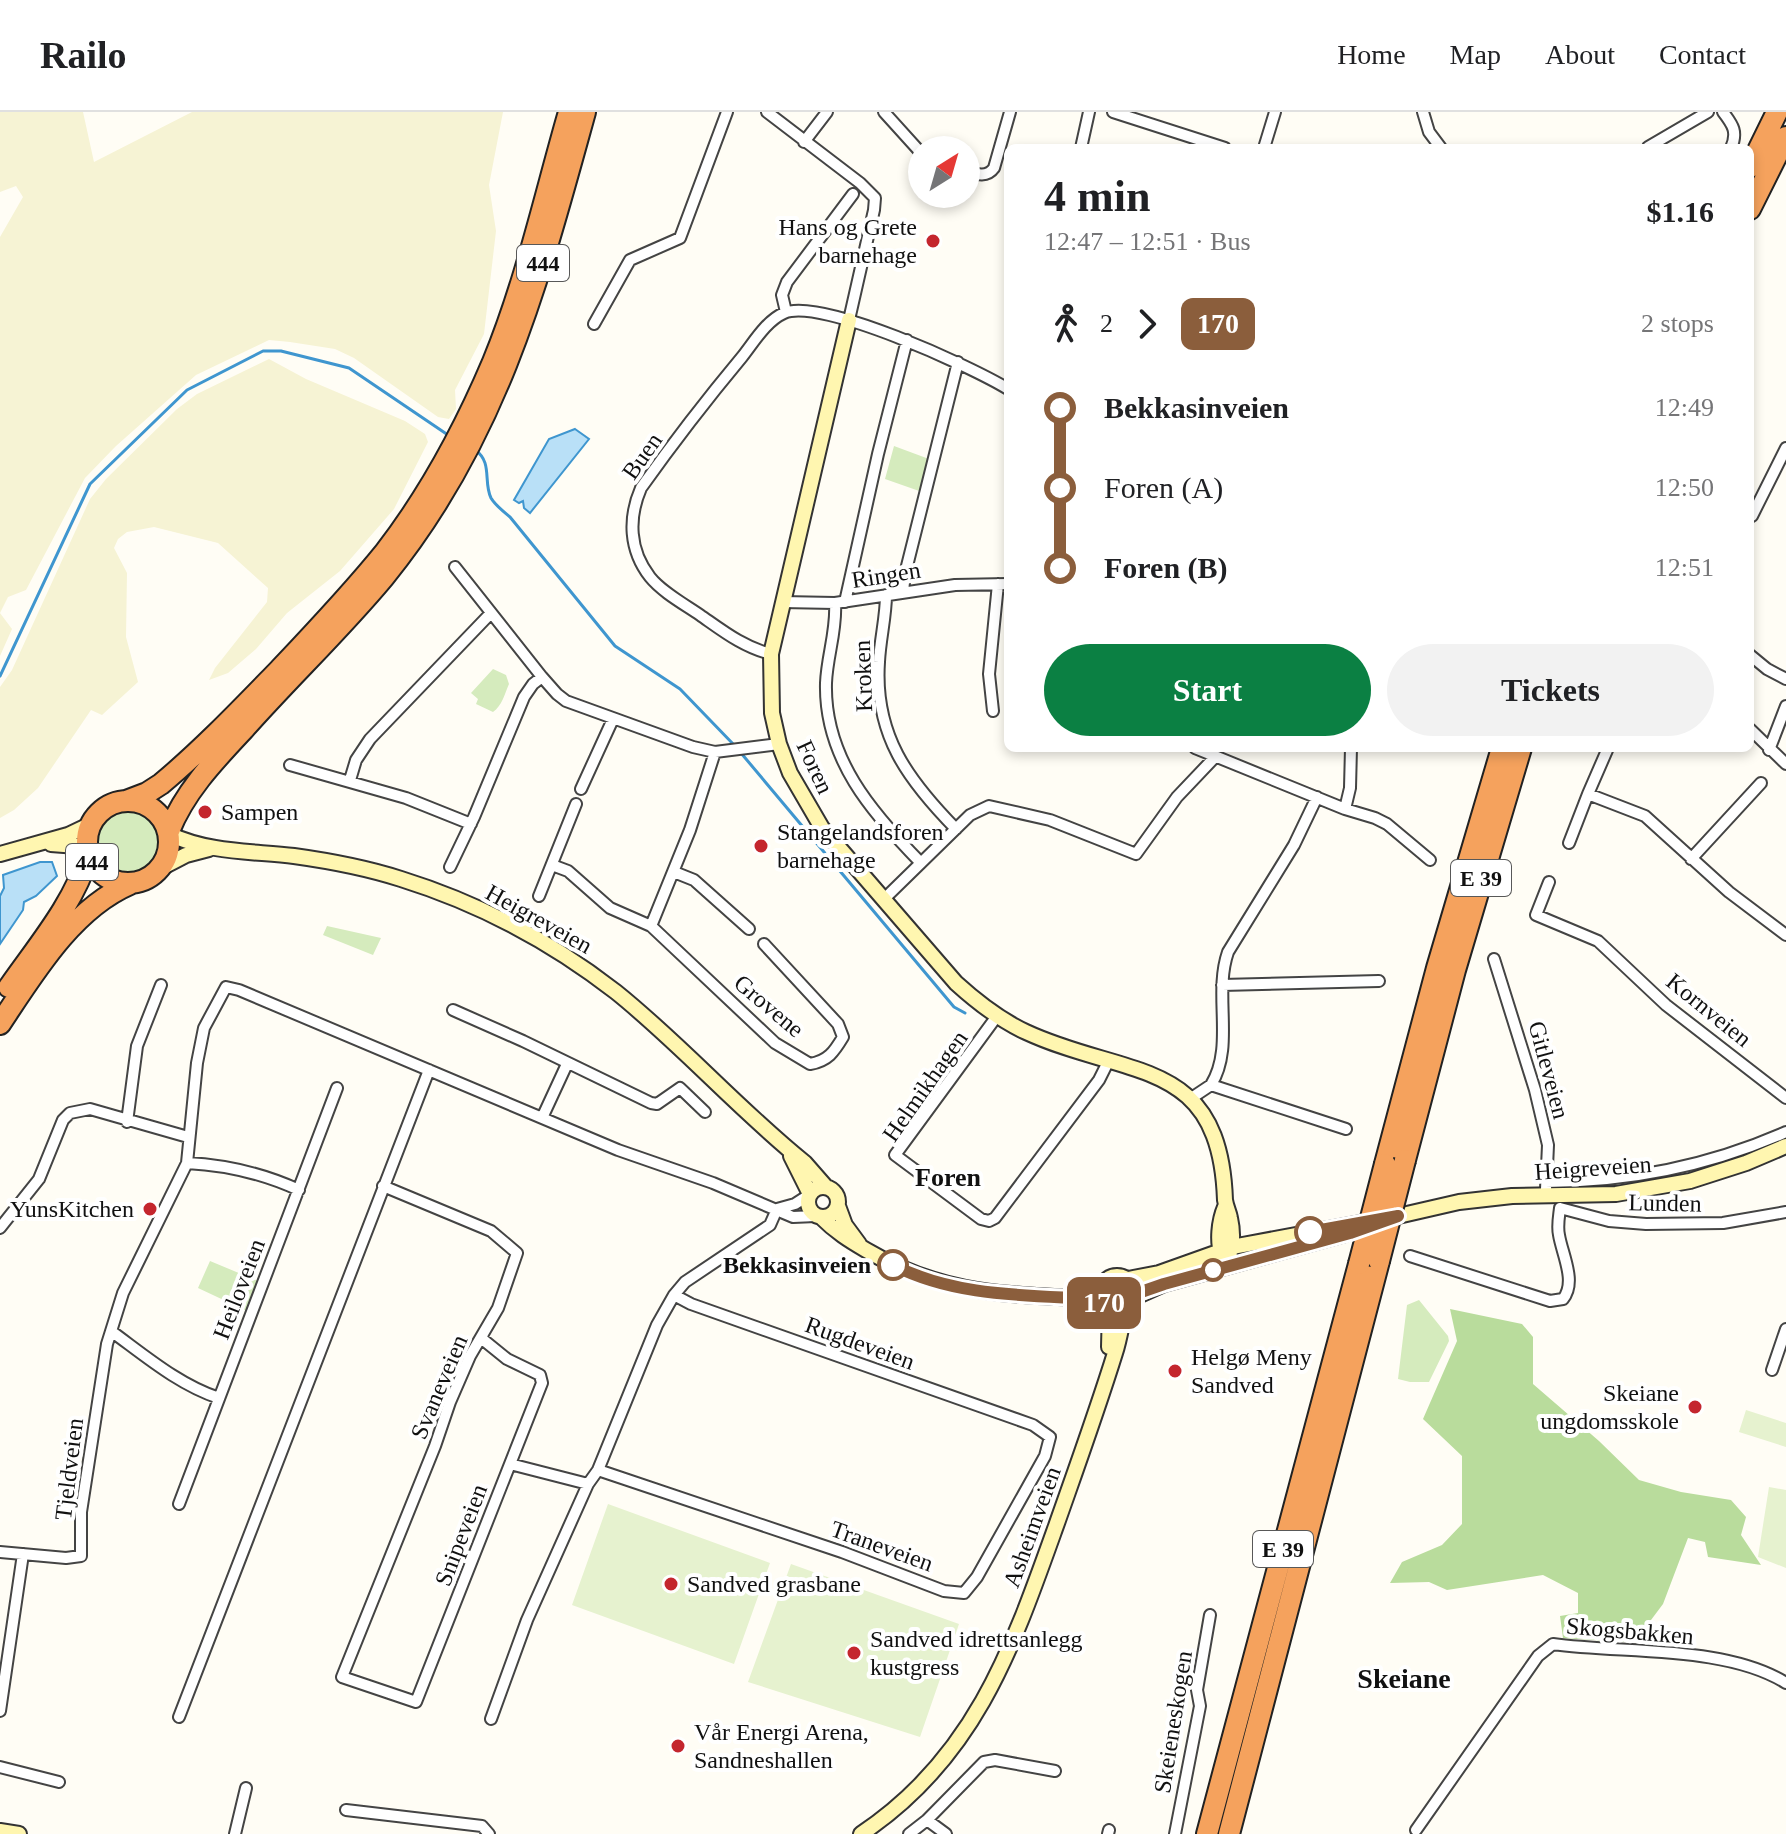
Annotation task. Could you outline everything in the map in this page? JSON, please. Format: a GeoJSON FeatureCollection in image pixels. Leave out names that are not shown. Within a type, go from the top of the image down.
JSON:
{"type":"FeatureCollection","features":[{"type":"Feature","properties":{"kind":"highway","name":"444"},"geometry":{"type":"LineString","coordinates":[[482,406],[569,112]]}},
{"type":"Feature","properties":{"kind":"highway","name":"444"},"geometry":{"type":"LineString","coordinates":[[0,1024],[53,950],[84,915],[107,895],[149,879],[161,868],[169,852],[169,833],[181,804],[261,709],[337,632],[421,528],[444,476],[521,329],[585,112]]}},
{"type":"Feature","properties":{"kind":"highway"},"geometry":{"type":"LineString","coordinates":[[1754,159],[1777,112]]}},
{"type":"Feature","properties":{"kind":"highway"},"geometry":{"type":"LineString","coordinates":[[1754,201],[1786,137]]}},
{"type":"Feature","properties":{"kind":"highway","name":"444"},"geometry":{"type":"LineString","coordinates":[[0,1000],[66,907],[81,880],[91,824],[105,808],[147,793],[170,776],[251,699],[322,625],[385,552],[444,476]]}},
{"type":"Feature","properties":{"kind":"highway","name":"E 39"},"geometry":{"type":"LineString","coordinates":[[1229,1834],[1369,1262],[1385,1164],[1437,968],[1501,752]]}},
{"type":"Feature","properties":{"kind":"highway","name":"E 39"},"geometry":{"type":"LineString","coordinates":[[1207,1834],[1369,1262],[1405,1160],[1455,970],[1520,752]]}},
{"type":"Feature","properties":{"kind":"highway"},"geometry":{"type":"LineString","coordinates":[[126,801],[153,808],[165,822],[169,833]]}},
{"type":"Feature","properties":{"kind":"highway","name":"444"},"geometry":{"type":"LineString","coordinates":[[88,853],[93,864],[109,879],[130,884]]}},
{"type":"Feature","properties":{"kind":"main road","name":"Foren"},"geometry":{"type":"LineString","coordinates":[[849,320],[771,654],[772,713],[779,744],[805,802],[822,828],[956,983],[997,1016],[1027,1032],[1160,1078],[1190,1099],[1205,1119],[1218,1145],[1224,1169],[1225,1206],[1222,1214],[1226,1249]]}},
{"type":"Feature","properties":{"kind":"main road"},"geometry":{"type":"LineString","coordinates":[[0,854],[68,835],[91,824]]}},
{"type":"Feature","properties":{"kind":"main road","name":"Heigreveien"},"geometry":{"type":"LineString","coordinates":[[169,833],[210,849],[298,857],[377,872],[439,892],[505,922],[567,957],[617,993],[836,1194],[845,1225],[862,1247]]}},
{"type":"Feature","properties":{"kind":"main road"},"geometry":{"type":"LineString","coordinates":[[39,843],[67,844],[88,853]]}},
{"type":"Feature","properties":{"kind":"main road","name":"Heigreveien"},"geometry":{"type":"LineString","coordinates":[[161,868],[186,855],[210,849]]}},
{"type":"Feature","properties":{"kind":"main road","name":"Heigreveien"},"geometry":{"type":"LineString","coordinates":[[1128,1279],[1149,1277],[1226,1249],[1477,1199],[1546,1189],[1616,1194],[1690,1181],[1786,1146]]}},
{"type":"Feature","properties":{"kind":"main road","name":"Heigreveien"},"geometry":{"type":"LineString","coordinates":[[787,1149],[810,1194],[809,1207],[839,1234],[904,1271],[948,1286],[1003,1295],[1094,1299],[1108,1305]]}},
{"type":"Feature","properties":{"kind":"main road"},"geometry":{"type":"LineString","coordinates":[[810,1194],[817,1188],[826,1187]]}},
{"type":"Feature","properties":{"kind":"main road"},"geometry":{"type":"LineString","coordinates":[[819,1216],[833,1213],[838,1206]]}},
{"type":"Feature","properties":{"kind":"main road","name":"Heigreveien"},"geometry":{"type":"LineString","coordinates":[[1129,1302],[1150,1288],[1350,1233],[1398,1216]]}},
{"type":"Feature","properties":{"kind":"main road"},"geometry":{"type":"LineString","coordinates":[[1226,1249],[1226,1266]]}},
{"type":"Feature","properties":{"kind":"main road"},"geometry":{"type":"LineString","coordinates":[[1114,1275],[1128,1279],[1133,1288],[1129,1302],[1108,1305],[1101,1293],[1103,1284],[1114,1275]]}},
{"type":"Feature","properties":{"kind":"main road","name":"Heigreveien"},"geometry":{"type":"LineString","coordinates":[[1037,1295],[1103,1284]]}},
{"type":"Feature","properties":{"kind":"main road","name":"Asheimveien"},"geometry":{"type":"LineString","coordinates":[[861,1834],[903,1801],[940,1763],[971,1722],[996,1681],[1082,1453],[1129,1302]]}},
{"type":"Feature","properties":{"kind":"main road","name":"Asheimveien"},"geometry":{"type":"LineString","coordinates":[[1107,1371],[1108,1305]]}},
{"type":"Feature","properties":{"kind":"main road"},"geometry":{"type":"LineString","coordinates":[[0,1831],[19,1834]]}},
{"type":"Feature","properties":{"kind":"street"},"geometry":{"type":"LineString","coordinates":[[594,324],[630,260],[637,254],[674,242],[684,231],[727,112]]}},
{"type":"Feature","properties":{"kind":"street"},"geometry":{"type":"LineString","coordinates":[[767,112],[804,142],[827,112]]}},
{"type":"Feature","properties":{"kind":"street"},"geometry":{"type":"LineString","coordinates":[[884,112],[908,139]]}},
{"type":"Feature","properties":{"kind":"street"},"geometry":{"type":"LineString","coordinates":[[980,175],[994,168],[1010,112]]}},
{"type":"Feature","properties":{"kind":"street"},"geometry":{"type":"LineString","coordinates":[[1082,144],[1089,112]]}},
{"type":"Feature","properties":{"kind":"street"},"geometry":{"type":"LineString","coordinates":[[1113,112],[1195,143]]}},
{"type":"Feature","properties":{"kind":"street"},"geometry":{"type":"LineString","coordinates":[[1265,144],[1275,112]]}},
{"type":"Feature","properties":{"kind":"street"},"geometry":{"type":"LineString","coordinates":[[1423,112],[1429,132],[1438,144]]}},
{"type":"Feature","properties":{"kind":"street"},"geometry":{"type":"LineString","coordinates":[[1653,144],[1708,112]]}},
{"type":"Feature","properties":{"kind":"street"},"geometry":{"type":"LineString","coordinates":[[1723,112],[1736,135],[1733,144]]}},
{"type":"Feature","properties":{"kind":"street","name":"Foren"},"geometry":{"type":"LineString","coordinates":[[804,142],[875,198],[849,320]]}},
{"type":"Feature","properties":{"kind":"street"},"geometry":{"type":"LineString","coordinates":[[853,194],[787,282],[782,295],[786,312],[798,311],[849,320],[907,340],[1004,387]]}},
{"type":"Feature","properties":{"kind":"street","name":"Buen"},"geometry":{"type":"LineString","coordinates":[[771,654],[742,644],[651,578],[637,555],[632,508],[649,477],[722,381],[769,323],[786,312]]}},
{"type":"Feature","properties":{"kind":"street","name":"Foren"},"geometry":{"type":"LineString","coordinates":[[907,340],[836,616],[829,647],[826,684],[827,716],[843,764],[887,829],[921,863]]}},
{"type":"Feature","properties":{"kind":"street"},"geometry":{"type":"LineString","coordinates":[[903,591],[958,362]]}},
{"type":"Feature","properties":{"kind":"street"},"geometry":{"type":"LineString","coordinates":[[1754,512],[1786,448]]}},
{"type":"Feature","properties":{"kind":"street"},"geometry":{"type":"LineString","coordinates":[[455,567],[542,677],[566,701],[715,752],[779,744]]}},
{"type":"Feature","properties":{"kind":"street","name":"Ringen"},"geometry":{"type":"LineString","coordinates":[[782,602],[840,603],[903,591],[1003,584],[989,674],[993,711]]}},
{"type":"Feature","properties":{"kind":"street","name":"Kroken"},"geometry":{"type":"LineString","coordinates":[[886,595],[878,679],[885,724],[905,770],[956,829]]}},
{"type":"Feature","properties":{"kind":"street"},"geometry":{"type":"LineString","coordinates":[[350,780],[356,760],[370,739],[491,613]]}},
{"type":"Feature","properties":{"kind":"street"},"geometry":{"type":"LineString","coordinates":[[1754,658],[1786,679]]}},
{"type":"Feature","properties":{"kind":"street"},"geometry":{"type":"LineString","coordinates":[[450,867],[524,697],[542,677]]}},
{"type":"Feature","properties":{"kind":"street"},"geometry":{"type":"LineString","coordinates":[[1769,750],[1786,706]]}},
{"type":"Feature","properties":{"kind":"street"},"geometry":{"type":"LineString","coordinates":[[581,789],[613,719]]}},
{"type":"Feature","properties":{"kind":"street"},"geometry":{"type":"LineString","coordinates":[[1754,733],[1786,764]]}},
{"type":"Feature","properties":{"kind":"street"},"geometry":{"type":"LineString","coordinates":[[651,926],[690,830],[715,752]]}},
{"type":"Feature","properties":{"kind":"street"},"geometry":{"type":"LineString","coordinates":[[1204,752],[1387,824],[1430,860]]}},
{"type":"Feature","properties":{"kind":"street"},"geometry":{"type":"LineString","coordinates":[[1345,809],[1350,788],[1351,752]]}},
{"type":"Feature","properties":{"kind":"street"},"geometry":{"type":"LineString","coordinates":[[1569,843],[1606,752]]}},
{"type":"Feature","properties":{"kind":"street"},"geometry":{"type":"LineString","coordinates":[[883,900],[977,810],[989,806],[1005,807],[1050,820],[1136,854],[1177,797],[1215,757]]}},
{"type":"Feature","properties":{"kind":"street"},"geometry":{"type":"LineString","coordinates":[[290,765],[406,798],[471,824]]}},
{"type":"Feature","properties":{"kind":"street"},"geometry":{"type":"LineString","coordinates":[[1691,859],[1761,783]]}},
{"type":"Feature","properties":{"kind":"street"},"geometry":{"type":"LineString","coordinates":[[1588,794],[1645,816],[1729,892],[1786,935]]}},
{"type":"Feature","properties":{"kind":"street"},"geometry":{"type":"LineString","coordinates":[[1190,1099],[1211,1085],[1222,1063],[1223,966],[1228,952],[1294,845],[1317,797]]}},
{"type":"Feature","properties":{"kind":"street"},"geometry":{"type":"LineString","coordinates":[[539,896],[576,804]]}},
{"type":"Feature","properties":{"kind":"street","name":"Grovene"},"geometry":{"type":"LineString","coordinates":[[552,865],[568,871],[610,908],[651,926],[775,1043],[810,1064],[821,1062],[831,1055],[843,1037],[838,1024],[764,944]]}},
{"type":"Feature","properties":{"kind":"street"},"geometry":{"type":"LineString","coordinates":[[674,872],[694,880],[749,929]]}},
{"type":"Feature","properties":{"kind":"street","name":"Kornveien"},"geometry":{"type":"LineString","coordinates":[[1549,882],[1536,915],[1598,941],[1666,1005],[1786,1098]]}},
{"type":"Feature","properties":{"kind":"street"},"geometry":{"type":"LineString","coordinates":[[783,962],[792,951]]}},
{"type":"Feature","properties":{"kind":"street","name":"Gitleveien"},"geometry":{"type":"LineString","coordinates":[[1494,959],[1523,1046],[1548,1145],[1546,1189]]}},
{"type":"Feature","properties":{"kind":"street"},"geometry":{"type":"LineString","coordinates":[[1222,985],[1379,981]]}},
{"type":"Feature","properties":{"kind":"street"},"geometry":{"type":"LineString","coordinates":[[127,1122],[137,1046],[161,985]]}},
{"type":"Feature","properties":{"kind":"street","name":"Tjeldveien"},"geometry":{"type":"LineString","coordinates":[[0,1552],[66,1558],[81,1556],[81,1512],[107,1344],[123,1293],[187,1163],[197,1063],[204,1028],[226,987],[429,1070]]}},
{"type":"Feature","properties":{"kind":"street"},"geometry":{"type":"LineString","coordinates":[[453,1010],[651,1103],[657,1104],[680,1088],[705,1112]]}},
{"type":"Feature","properties":{"kind":"street","name":"Helmikhagen"},"geometry":{"type":"LineString","coordinates":[[997,1016],[895,1155],[981,1219],[989,1221],[995,1218],[1091,1091],[1109,1060]]}},
{"type":"Feature","properties":{"kind":"street"},"geometry":{"type":"LineString","coordinates":[[542,1118],[567,1064]]}},
{"type":"Feature","properties":{"kind":"street"},"geometry":{"type":"LineString","coordinates":[[179,1717],[429,1070],[618,1150],[713,1183],[793,1217],[819,1216]]}},
{"type":"Feature","properties":{"kind":"street"},"geometry":{"type":"LineString","coordinates":[[1211,1085],[1346,1129]]}},
{"type":"Feature","properties":{"kind":"street","name":"Heiloveien"},"geometry":{"type":"LineString","coordinates":[[179,1504],[337,1088]]}},
{"type":"Feature","properties":{"kind":"street"},"geometry":{"type":"LineString","coordinates":[[0,1228],[39,1179],[63,1120],[70,1113],[90,1109],[188,1137]]}},
{"type":"Feature","properties":{"kind":"street"},"geometry":{"type":"LineString","coordinates":[[1546,1189],[1645,1176],[1732,1154],[1786,1132]]}},
{"type":"Feature","properties":{"kind":"street"},"geometry":{"type":"LineString","coordinates":[[187,1163],[221,1165],[269,1177],[299,1190]]}},
{"type":"Feature","properties":{"kind":"street","name":"Svaneveien"},"geometry":{"type":"LineString","coordinates":[[342,1677],[450,1402],[470,1356],[498,1308],[517,1253],[491,1231],[383,1186]]}},
{"type":"Feature","properties":{"kind":"street"},"geometry":{"type":"LineString","coordinates":[[777,1209],[795,1204],[810,1194]]}},
{"type":"Feature","properties":{"kind":"street","name":"Lunden"},"geometry":{"type":"LineString","coordinates":[[1410,1256],[1550,1301],[1563,1299],[1568,1293],[1569,1278],[1558,1231],[1560,1208],[1609,1221],[1646,1224],[1723,1223],[1786,1212]]}},
{"type":"Feature","properties":{"kind":"street"},"geometry":{"type":"LineString","coordinates":[[491,1719],[527,1620],[588,1484],[598,1470],[657,1325],[685,1282],[770,1225],[777,1209]]}},
{"type":"Feature","properties":{"kind":"street","name":"Rugdeveien"},"geometry":{"type":"LineString","coordinates":[[674,1295],[691,1304],[1033,1425]]}},
{"type":"Feature","properties":{"kind":"street"},"geometry":{"type":"LineString","coordinates":[[1772,1370],[1786,1329]]}},
{"type":"Feature","properties":{"kind":"street"},"geometry":{"type":"LineString","coordinates":[[111,1331],[156,1364],[219,1398]]}},
{"type":"Feature","properties":{"kind":"street","name":"Snipeveien"},"geometry":{"type":"LineString","coordinates":[[342,1677],[416,1702],[543,1379],[507,1359],[481,1338]]}},
{"type":"Feature","properties":{"kind":"street","name":"Traneveien"},"geometry":{"type":"LineString","coordinates":[[598,1470],[842,1552],[944,1591],[964,1593],[977,1577],[1045,1456],[1050,1437],[1033,1425]]}},
{"type":"Feature","properties":{"kind":"street"},"geometry":{"type":"LineString","coordinates":[[510,1464],[588,1484]]}},
{"type":"Feature","properties":{"kind":"street"},"geometry":{"type":"LineString","coordinates":[[0,1711],[23,1554]]}},
{"type":"Feature","properties":{"kind":"street","name":"Skeieneskogen"},"geometry":{"type":"LineString","coordinates":[[1175,1834],[1200,1706],[1197,1690],[1210,1615]]}},
{"type":"Feature","properties":{"kind":"street","name":"Skogsbakken"},"geometry":{"type":"LineString","coordinates":[[1416,1830],[1538,1656],[1553,1644],[1718,1659],[1786,1683]]}},
{"type":"Feature","properties":{"kind":"street"},"geometry":{"type":"LineString","coordinates":[[909,1834],[984,1762],[995,1760],[1055,1771]]}},
{"type":"Feature","properties":{"kind":"street"},"geometry":{"type":"LineString","coordinates":[[0,1767],[59,1782]]}},
{"type":"Feature","properties":{"kind":"street"},"geometry":{"type":"LineString","coordinates":[[235,1834],[246,1788]]}},
{"type":"Feature","properties":{"kind":"street"},"geometry":{"type":"LineString","coordinates":[[346,1810],[482,1826],[489,1834]]}},
{"type":"Feature","properties":{"kind":"street"},"geometry":{"type":"LineString","coordinates":[[927,1820],[946,1834]]}},
{"type":"Feature","properties":{"kind":"shaded area"},"geometry":{"type":"Polygon","coordinates":[[[0,112],[83,112],[94,162],[192,112],[503,112],[489,185],[496,231],[484,334],[455,390],[456,409],[449,419],[438,417],[354,358],[335,349],[269,340],[196,375],[116,446],[85,478],[26,590],[8,597],[0,613],[0,237],[23,197],[16,186],[0,192],[0,112]]]}},
{"type":"Feature","properties":{"kind":"shaded area"},"geometry":{"type":"Polygon","coordinates":[[[269,359],[306,379],[405,421],[425,434],[428,442],[394,509],[340,571],[287,613],[256,649],[228,673],[209,680],[267,602],[268,588],[218,543],[154,527],[127,532],[118,539],[114,548],[127,573],[126,637],[138,682],[102,715],[91,710],[38,788],[0,818],[0,687],[12,670],[90,499],[177,409],[197,394],[269,359]]]}},
{"type":"Feature","properties":{"kind":"shaded area"},"geometry":{"type":"Polygon","coordinates":[[[0,613],[12,629],[0,656],[0,613]]]}},
{"type":"Feature","properties":{"kind":"green space"},"geometry":{"type":"Polygon","coordinates":[[[894,446],[929,459],[922,492],[885,479],[894,446]]]}},
{"type":"Feature","properties":{"kind":"green space"},"geometry":{"type":"Polygon","coordinates":[[[493,669],[506,675],[509,684],[501,703],[493,712],[476,704],[478,699],[471,693],[493,669]]]}},
{"type":"Feature","properties":{"kind":"green space"},"geometry":{"type":"Polygon","coordinates":[[[129,812],[141,814],[151,821],[158,831],[158,855],[151,865],[141,872],[129,874],[117,872],[107,865],[100,855],[98,843],[100,831],[107,821],[117,814],[129,812]]]}},
{"type":"Feature","properties":{"kind":"green space"},"geometry":{"type":"Polygon","coordinates":[[[327,926],[381,938],[373,955],[323,935],[327,926]]]}},
{"type":"Feature","properties":{"kind":"green space"},"geometry":{"type":"Polygon","coordinates":[[[210,1261],[258,1281],[247,1311],[198,1288],[210,1261]]]}},
{"type":"Feature","properties":{"kind":"green space"},"geometry":{"type":"Polygon","coordinates":[[[1419,1300],[1449,1341],[1429,1382],[1398,1379],[1407,1305],[1419,1300]]]}},
{"type":"Feature","properties":{"kind":"green space"},"geometry":{"type":"Polygon","coordinates":[[[1450,1309],[1522,1324],[1533,1337],[1533,1384],[1639,1480],[1681,1492],[1731,1500],[1746,1517],[1741,1535],[1761,1565],[1708,1557],[1705,1542],[1688,1538],[1663,1604],[1642,1632],[1627,1623],[1624,1642],[1563,1638],[1560,1616],[1578,1613],[1578,1593],[1543,1575],[1447,1590],[1429,1582],[1390,1583],[1402,1562],[1442,1545],[1462,1524],[1462,1456],[1423,1419],[1457,1341],[1450,1309]]]}},
{"type":"Feature","properties":{"kind":"green space"},"geometry":{"type":"Polygon","coordinates":[[[1746,1410],[1786,1423],[1786,1447],[1739,1432],[1746,1410]]]}},
{"type":"Feature","properties":{"kind":"green space"},"geometry":{"type":"Polygon","coordinates":[[[1769,1487],[1786,1490],[1786,1568],[1758,1557],[1769,1487]]]}},
{"type":"Feature","properties":{"kind":"green space","name":"Sandved grasbane"},"geometry":{"type":"Polygon","coordinates":[[[608,1504],[770,1563],[734,1664],[572,1605],[608,1504]]]}},
{"type":"Feature","properties":{"kind":"green space","name":"Sandved idrettsanlegg kustgress"},"geometry":{"type":"Polygon","coordinates":[[[791,1564],[959,1624],[920,1737],[748,1682],[791,1564]]]}},
{"type":"Feature","properties":{"kind":"water"},"geometry":{"type":"Polygon","coordinates":[[[575,429],[589,439],[530,513],[524,508],[523,501],[519,503],[514,500],[549,439],[575,429]]]}},
{"type":"Feature","properties":{"kind":"water"},"geometry":{"type":"Polygon","coordinates":[[[40,862],[52,862],[57,876],[36,896],[24,902],[23,910],[0,944],[3,875],[40,862]]]}},
{"type":"Feature","properties":{"kind":"waterway"},"geometry":{"type":"LineString","coordinates":[[0,676],[90,484],[187,390],[263,351],[281,351],[349,368],[451,437]]}},
{"type":"Feature","properties":{"kind":"waterway"},"geometry":{"type":"LineString","coordinates":[[475,450],[484,460],[493,501],[510,517],[615,646],[680,689],[736,747]]}},
{"type":"Feature","properties":{"kind":"waterway"},"geometry":{"type":"LineString","coordinates":[[741,753],[954,1007],[965,1013]]}},
{"type":"Feature","properties":{"kind":"bus line","name":"170"},"geometry":{"type":"LineString","coordinates":[[893,1265],[925,1279],[973,1291],[1094,1299],[1110,1307],[1121,1308],[1141,1292],[1164,1284],[1350,1233],[1398,1216],[1310,1232]]}},
{"type":"Feature","properties":{"kind":"place","name":"Hans og Grete barnehage"},"geometry":{"type":"Point","coordinates":[933,241]}},
{"type":"Feature","properties":{"kind":"place","name":"Sampen"},"geometry":{"type":"Point","coordinates":[205,812]}},
{"type":"Feature","properties":{"kind":"place","name":"Stangelandsforen barnehage"},"geometry":{"type":"Point","coordinates":[761,846]}},
{"type":"Feature","properties":{"kind":"place","name":"YunsKitchen"},"geometry":{"type":"Point","coordinates":[150,1209]}},
{"type":"Feature","properties":{"kind":"place","name":"Bekkasinveien"},"geometry":{"type":"Point","coordinates":[893,1265]}},
{"type":"Feature","properties":{"kind":"place","name":"Helgø Meny Sandved"},"geometry":{"type":"Point","coordinates":[1175,1371]}},
{"type":"Feature","properties":{"kind":"place","name":"Skeiane ungdomsskole"},"geometry":{"type":"Point","coordinates":[1695,1407]}},
{"type":"Feature","properties":{"kind":"place","name":"Sandved grasbane"},"geometry":{"type":"Point","coordinates":[671,1584]}},
{"type":"Feature","properties":{"kind":"place","name":"Sandved idrettsanlegg kustgress"},"geometry":{"type":"Point","coordinates":[854,1653]}},
{"type":"Feature","properties":{"kind":"place","name":"Vår Energi Arena, Sandneshallen"},"geometry":{"type":"Point","coordinates":[678,1746]}},
{"type":"Feature","properties":{"kind":"district","name":"Foren"},"geometry":{"type":"Point","coordinates":[948,1177]}},
{"type":"Feature","properties":{"kind":"district","name":"Skeiane"},"geometry":{"type":"Point","coordinates":[1404,1678]}}]}
